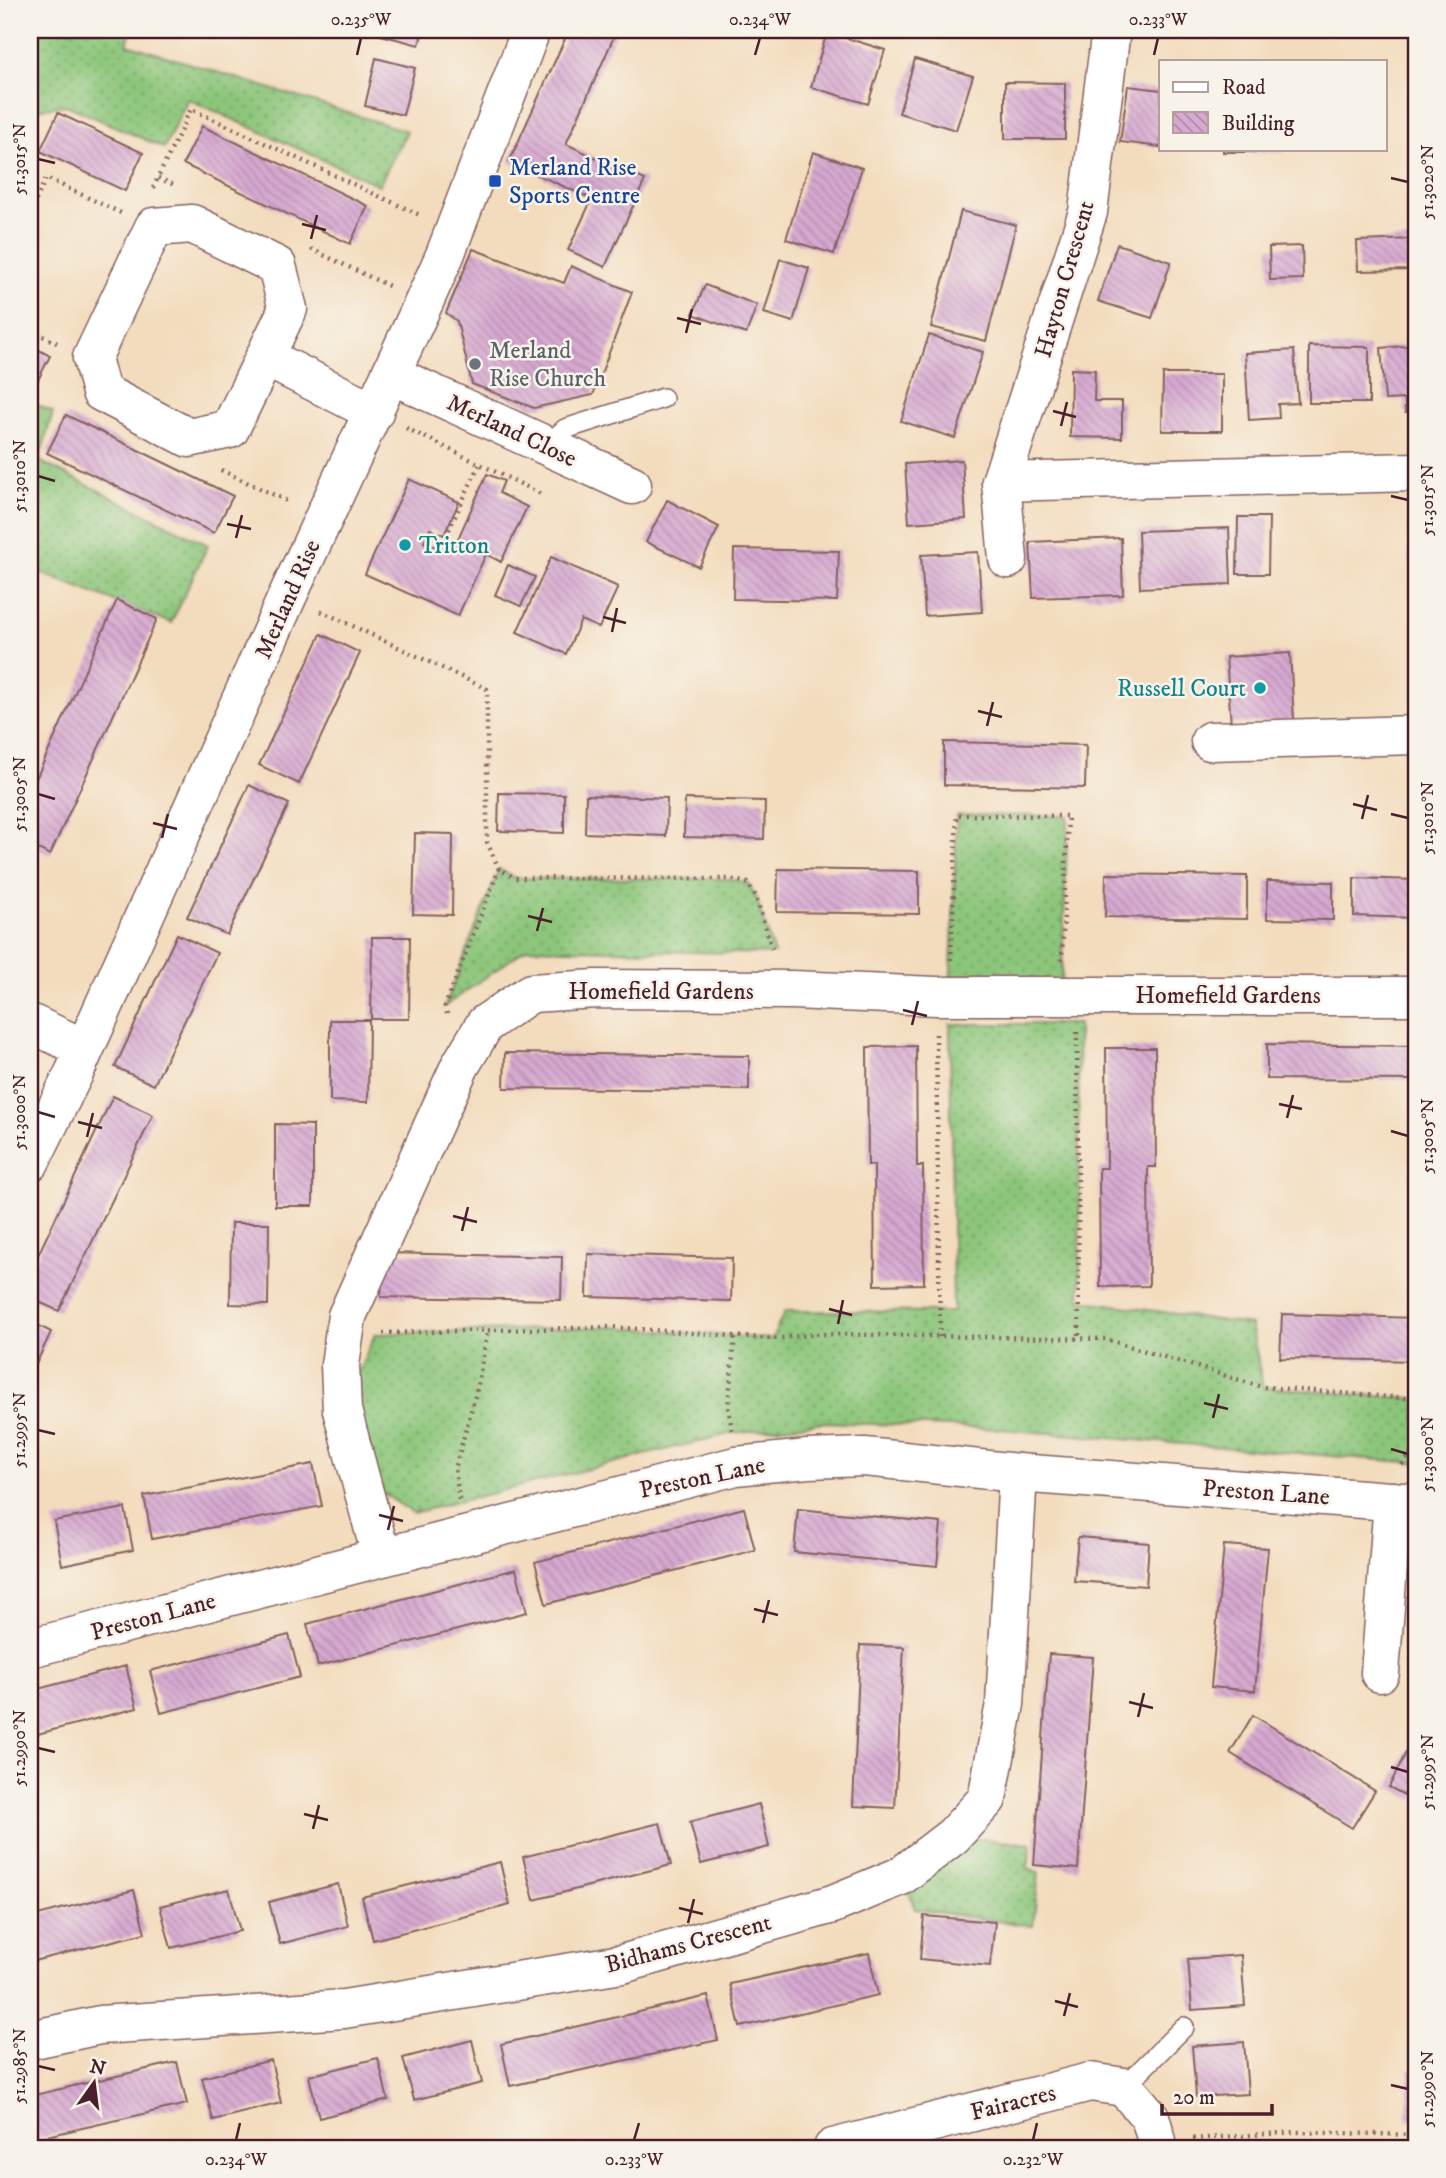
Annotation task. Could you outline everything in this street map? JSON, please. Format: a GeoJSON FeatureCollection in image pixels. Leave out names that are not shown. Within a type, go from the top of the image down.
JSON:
{"type":"FeatureCollection","features":[{"type":"Feature","properties":{"kind":"street","name":"Merland Rise"},"geometry":{"type":"LineString","coordinates":[[30,1163],[74,1073],[323,518],[392,374],[455,230],[531,30]]}},
{"type":"Feature","properties":{"kind":"street","name":"Hayton Crescent"},"geometry":{"type":"LineString","coordinates":[[1008,559],[1001,482],[1088,212],[1111,30]]}},
{"type":"Feature","properties":{"kind":"street"},"geometry":{"type":"LineString","coordinates":[[192,223],[277,266],[288,309],[265,357],[230,429],[190,438],[101,391],[92,358],[146,224],[192,223]]}},
{"type":"Feature","properties":{"kind":"street"},"geometry":{"type":"LineString","coordinates":[[265,357],[374,412]]}},
{"type":"Feature","properties":{"kind":"street","name":"Merland Close"},"geometry":{"type":"LineString","coordinates":[[392,374],[632,485]]}},
{"type":"Feature","properties":{"kind":"street"},"geometry":{"type":"LineString","coordinates":[[1001,482],[1416,472]]}},
{"type":"Feature","properties":{"kind":"street"},"geometry":{"type":"LineString","coordinates":[[1210,741],[1416,734]]}},
{"type":"Feature","properties":{"kind":"street","name":"Homefield Gardens"},"geometry":{"type":"LineString","coordinates":[[381,1556],[342,1410],[340,1365],[347,1316],[460,1066],[485,1024],[531,993],[596,989],[792,990],[943,996],[1416,996]]}},
{"type":"Feature","properties":{"kind":"street"},"geometry":{"type":"LineString","coordinates":[[30,1023],[83,1048]]}},
{"type":"Feature","properties":{"kind":"street","name":"Preston Lane"},"geometry":{"type":"LineString","coordinates":[[30,1648],[736,1465],[864,1457],[1018,1473],[1405,1502],[1380,1673]]}},
{"type":"Feature","properties":{"kind":"street","name":"Bidhams Crescent"},"geometry":{"type":"LineString","coordinates":[[30,2040],[100,2025],[344,2009],[622,1964],[833,1903],[901,1876],[953,1836],[987,1799],[1005,1704],[1018,1473]]}},
{"type":"Feature","properties":{"kind":"street","name":"Fairacres"},"geometry":{"type":"LineString","coordinates":[[833,2148],[1090,2082],[1124,2087]]}},
{"type":"Feature","properties":{"kind":"street"},"geometry":{"type":"LineString","coordinates":[[1124,2087],[1150,2117],[1157,2145]]}},
{"type":"Feature","properties":{"kind":"lane"},"geometry":{"type":"LineString","coordinates":[[547,446],[565,429],[663,398]]}},
{"type":"Feature","properties":{"kind":"lane"},"geometry":{"type":"LineString","coordinates":[[1124,2087],[1184,2027]]}},
{"type":"Feature","properties":{"kind":"path"},"geometry":{"type":"LineString","coordinates":[[30,213],[46,178],[146,224],[191,110],[455,230]]}},
{"type":"Feature","properties":{"kind":"path"},"geometry":{"type":"LineString","coordinates":[[374,412],[541,494]]}},
{"type":"Feature","properties":{"kind":"path"},"geometry":{"type":"LineString","coordinates":[[440,549],[478,465]]}},
{"type":"Feature","properties":{"kind":"path"},"geometry":{"type":"LineString","coordinates":[[214,467],[323,518]]}},
{"type":"Feature","properties":{"kind":"path"},"geometry":{"type":"LineString","coordinates":[[288,595],[487,689],[487,842],[499,869],[515,878],[729,880],[748,883],[756,897],[774,954],[792,990]]}},
{"type":"Feature","properties":{"kind":"path"},"geometry":{"type":"LineString","coordinates":[[940,1338],[943,996],[957,815],[1068,816],[1069,995],[1079,1339]]}},
{"type":"Feature","properties":{"kind":"path"},"geometry":{"type":"LineString","coordinates":[[460,1066],[444,1006],[499,869]]}},
{"type":"Feature","properties":{"kind":"path"},"geometry":{"type":"LineString","coordinates":[[345,1331],[375,1334],[611,1327],[773,1339],[819,1334],[1106,1339],[1262,1387],[1416,1399]]}},
{"type":"Feature","properties":{"kind":"path"},"geometry":{"type":"LineString","coordinates":[[464,1536],[455,1469],[477,1389],[488,1329]]}},
{"type":"Feature","properties":{"kind":"path"},"geometry":{"type":"LineString","coordinates":[[735,1336],[728,1407],[736,1465]]}},
{"type":"Feature","properties":{"kind":"path"},"geometry":{"type":"LineString","coordinates":[[1157,2145],[1296,2132],[1416,2135]]}},
{"type":"Feature","properties":{"kind":"green space"},"geometry":{"type":"Polygon","coordinates":[[[30,30],[131,30],[127,44],[407,131],[379,185],[188,99],[164,148],[66,105],[30,110],[30,30]]]}},
{"type":"Feature","properties":{"kind":"green space"},"geometry":{"type":"Polygon","coordinates":[[[30,402],[53,412],[39,461],[208,545],[171,623],[38,572],[30,556],[30,402]]]}},
{"type":"Feature","properties":{"kind":"green space"},"geometry":{"type":"Polygon","coordinates":[[[957,815],[1068,816],[1061,995],[950,996],[957,815]]]}},
{"type":"Feature","properties":{"kind":"green space"},"geometry":{"type":"Polygon","coordinates":[[[499,869],[515,878],[729,879],[748,883],[756,897],[774,954],[527,948],[445,1006],[499,869]]]}},
{"type":"Feature","properties":{"kind":"green space"},"geometry":{"type":"Polygon","coordinates":[[[950,1024],[1078,1024],[1080,1300],[1251,1325],[1263,1387],[1416,1399],[1416,1463],[999,1429],[824,1422],[732,1433],[413,1513],[361,1479],[342,1410],[375,1334],[611,1327],[772,1339],[785,1311],[953,1312],[950,1024]]]}},
{"type":"Feature","properties":{"kind":"green space"},"geometry":{"type":"Polygon","coordinates":[[[957,1837],[1031,1844],[1028,1869],[1039,1872],[1033,1926],[915,1909],[907,1886],[957,1837]]]}},
{"type":"Feature","properties":{"kind":"building"},"geometry":{"type":"Polygon","coordinates":[[[382,30],[423,30],[419,45],[381,35],[382,30]]]}},
{"type":"Feature","properties":{"kind":"building"},"geometry":{"type":"Polygon","coordinates":[[[569,30],[617,30],[566,144],[645,180],[605,267],[568,250],[592,199],[509,162],[569,30]]]}},
{"type":"Feature","properties":{"kind":"building"},"geometry":{"type":"Polygon","coordinates":[[[827,32],[885,50],[868,104],[811,87],[827,32]]]}},
{"type":"Feature","properties":{"kind":"building"},"geometry":{"type":"Polygon","coordinates":[[[1411,56],[1416,56],[1416,112],[1411,112],[1411,56]]]}},
{"type":"Feature","properties":{"kind":"building"},"geometry":{"type":"Polygon","coordinates":[[[376,58],[415,68],[403,115],[365,106],[376,58]]]}},
{"type":"Feature","properties":{"kind":"building"},"geometry":{"type":"Polygon","coordinates":[[[915,59],[973,76],[956,130],[899,113],[915,59]]]}},
{"type":"Feature","properties":{"kind":"building"},"geometry":{"type":"Polygon","coordinates":[[[1005,82],[1065,83],[1065,139],[1005,139],[1005,82]]]}},
{"type":"Feature","properties":{"kind":"building"},"geometry":{"type":"Polygon","coordinates":[[[1128,86],[1159,90],[1159,147],[1120,142],[1128,86]]]}},
{"type":"Feature","properties":{"kind":"building"},"geometry":{"type":"Polygon","coordinates":[[[58,113],[143,153],[125,191],[40,151],[58,113]]]}},
{"type":"Feature","properties":{"kind":"building"},"geometry":{"type":"Polygon","coordinates":[[[202,126],[368,206],[350,244],[183,164],[202,126]]]}},
{"type":"Feature","properties":{"kind":"building"},"geometry":{"type":"Polygon","coordinates":[[[1223,150],[1284,150],[1284,152],[1223,150]]]}},
{"type":"Feature","properties":{"kind":"building"},"geometry":{"type":"Polygon","coordinates":[[[813,152],[862,168],[834,254],[786,239],[813,152]]]}},
{"type":"Feature","properties":{"kind":"building"},"geometry":{"type":"Polygon","coordinates":[[[961,211],[1016,225],[986,341],[931,327],[961,211]]]}},
{"type":"Feature","properties":{"kind":"building"},"geometry":{"type":"Polygon","coordinates":[[[1414,239],[1414,270],[1358,271],[1357,241],[1414,239]]]}},
{"type":"Feature","properties":{"kind":"building"},"geometry":{"type":"Polygon","coordinates":[[[1117,244],[1171,262],[1152,318],[1098,301],[1117,244]]]}},
{"type":"Feature","properties":{"kind":"building"},"geometry":{"type":"Polygon","coordinates":[[[1302,246],[1303,279],[1270,280],[1269,247],[1302,246]]]}},
{"type":"Feature","properties":{"kind":"building"},"geometry":{"type":"Polygon","coordinates":[[[473,249],[564,283],[571,266],[632,292],[593,395],[534,408],[472,384],[457,321],[446,313],[473,249]]]}},
{"type":"Feature","properties":{"kind":"building"},"geometry":{"type":"Polygon","coordinates":[[[780,259],[809,268],[793,322],[764,313],[780,259]]]}},
{"type":"Feature","properties":{"kind":"building"},"geometry":{"type":"Polygon","coordinates":[[[705,285],[757,305],[746,334],[693,314],[705,285]]]}},
{"type":"Feature","properties":{"kind":"building"},"geometry":{"type":"Polygon","coordinates":[[[929,335],[983,352],[955,438],[901,421],[929,335]]]}},
{"type":"Feature","properties":{"kind":"building"},"geometry":{"type":"Polygon","coordinates":[[[30,345],[50,356],[30,396],[30,345]]]}},
{"type":"Feature","properties":{"kind":"building"},"geometry":{"type":"Polygon","coordinates":[[[1416,345],[1416,412],[1405,413],[1405,399],[1385,400],[1381,348],[1416,345]]]}},
{"type":"Feature","properties":{"kind":"building"},"geometry":{"type":"Polygon","coordinates":[[[1309,346],[1369,347],[1369,403],[1309,403],[1309,346]]]}},
{"type":"Feature","properties":{"kind":"building"},"geometry":{"type":"Polygon","coordinates":[[[1294,350],[1298,403],[1278,404],[1279,418],[1249,420],[1245,353],[1294,350]]]}},
{"type":"Feature","properties":{"kind":"building"},"geometry":{"type":"Polygon","coordinates":[[[1071,369],[1095,370],[1094,401],[1122,401],[1122,438],[1070,437],[1071,369]]]}},
{"type":"Feature","properties":{"kind":"building"},"geometry":{"type":"Polygon","coordinates":[[[1163,374],[1222,374],[1222,431],[1162,431],[1163,374]]]}},
{"type":"Feature","properties":{"kind":"building"},"geometry":{"type":"Polygon","coordinates":[[[66,415],[233,496],[214,533],[47,453],[66,415]]]}},
{"type":"Feature","properties":{"kind":"building"},"geometry":{"type":"Polygon","coordinates":[[[962,460],[966,519],[909,523],[905,464],[962,460]]]}},
{"type":"Feature","properties":{"kind":"building","name":"Tritton"},"geometry":{"type":"Polygon","coordinates":[[[487,474],[504,481],[499,493],[527,507],[501,562],[486,554],[458,616],[365,574],[409,479],[459,502],[444,535],[430,529],[424,542],[447,552],[453,539],[457,541],[487,474]]]}},
{"type":"Feature","properties":{"kind":"building"},"geometry":{"type":"Polygon","coordinates":[[[667,500],[719,527],[699,567],[646,542],[667,500]]]}},
{"type":"Feature","properties":{"kind":"building"},"geometry":{"type":"Polygon","coordinates":[[[1410,505],[1416,505],[1416,562],[1409,562],[1410,505]]]}},
{"type":"Feature","properties":{"kind":"building"},"geometry":{"type":"Polygon","coordinates":[[[1238,517],[1269,517],[1268,574],[1237,574],[1238,517]]]}},
{"type":"Feature","properties":{"kind":"building"},"geometry":{"type":"Polygon","coordinates":[[[1229,528],[1231,584],[1140,588],[1138,531],[1229,528]]]}},
{"type":"Feature","properties":{"kind":"building"},"geometry":{"type":"Polygon","coordinates":[[[1121,538],[1123,595],[1033,598],[1030,542],[1121,538]]]}},
{"type":"Feature","properties":{"kind":"building"},"geometry":{"type":"Polygon","coordinates":[[[734,549],[839,551],[837,601],[733,599],[734,549]]]}},
{"type":"Feature","properties":{"kind":"building"},"geometry":{"type":"Polygon","coordinates":[[[978,552],[982,612],[925,616],[921,555],[978,552]]]}},
{"type":"Feature","properties":{"kind":"building"},"geometry":{"type":"Polygon","coordinates":[[[551,557],[618,587],[599,628],[581,620],[566,654],[517,632],[551,557]]]}},
{"type":"Feature","properties":{"kind":"building"},"geometry":{"type":"Polygon","coordinates":[[[508,565],[535,577],[521,606],[495,595],[508,565]]]}},
{"type":"Feature","properties":{"kind":"building"},"geometry":{"type":"Polygon","coordinates":[[[117,600],[157,619],[50,855],[30,845],[30,792],[117,600]]]}},
{"type":"Feature","properties":{"kind":"building"},"geometry":{"type":"Polygon","coordinates":[[[321,634],[360,653],[299,784],[259,765],[321,634]]]}},
{"type":"Feature","properties":{"kind":"building","name":"Russell Court"},"geometry":{"type":"Polygon","coordinates":[[[1290,653],[1294,720],[1231,724],[1226,657],[1290,653]]]}},
{"type":"Feature","properties":{"kind":"building"},"geometry":{"type":"Polygon","coordinates":[[[944,742],[1086,745],[1085,788],[944,785],[944,742]]]}},
{"type":"Feature","properties":{"kind":"building"},"geometry":{"type":"Polygon","coordinates":[[[249,785],[289,804],[227,935],[187,917],[249,785]]]}},
{"type":"Feature","properties":{"kind":"building"},"geometry":{"type":"Polygon","coordinates":[[[499,793],[564,794],[564,833],[498,831],[499,793]]]}},
{"type":"Feature","properties":{"kind":"building"},"geometry":{"type":"Polygon","coordinates":[[[586,795],[667,798],[666,836],[585,833],[586,795]]]}},
{"type":"Feature","properties":{"kind":"building"},"geometry":{"type":"Polygon","coordinates":[[[685,799],[765,801],[764,839],[684,837],[685,799]]]}},
{"type":"Feature","properties":{"kind":"building"},"geometry":{"type":"Polygon","coordinates":[[[415,833],[453,834],[452,915],[413,914],[415,833]]]}},
{"type":"Feature","properties":{"kind":"building"},"geometry":{"type":"Polygon","coordinates":[[[778,869],[919,871],[919,914],[777,912],[778,869]]]}},
{"type":"Feature","properties":{"kind":"building"},"geometry":{"type":"Polygon","coordinates":[[[1106,874],[1247,876],[1247,919],[1105,917],[1106,874]]]}},
{"type":"Feature","properties":{"kind":"building"},"geometry":{"type":"Polygon","coordinates":[[[1354,878],[1416,880],[1416,918],[1354,916],[1354,878]]]}},
{"type":"Feature","properties":{"kind":"building"},"geometry":{"type":"Polygon","coordinates":[[[1267,881],[1333,882],[1333,920],[1267,919],[1267,881]]]}},
{"type":"Feature","properties":{"kind":"building"},"geometry":{"type":"Polygon","coordinates":[[[177,934],[217,953],[154,1085],[115,1067],[177,934]]]}},
{"type":"Feature","properties":{"kind":"building"},"geometry":{"type":"Polygon","coordinates":[[[372,937],[410,937],[409,1019],[371,1019],[372,937]]]}},
{"type":"Feature","properties":{"kind":"building"},"geometry":{"type":"Polygon","coordinates":[[[330,1020],[369,1020],[368,1102],[330,1101],[330,1020]]]}},
{"type":"Feature","properties":{"kind":"building"},"geometry":{"type":"Polygon","coordinates":[[[1267,1044],[1416,1046],[1416,1080],[1267,1079],[1267,1044]]]}},
{"type":"Feature","properties":{"kind":"building"},"geometry":{"type":"Polygon","coordinates":[[[916,1046],[917,1166],[923,1166],[924,1284],[875,1285],[874,1165],[868,1165],[867,1047],[916,1046]]]}},
{"type":"Feature","properties":{"kind":"building"},"geometry":{"type":"Polygon","coordinates":[[[1106,1048],[1155,1048],[1156,1167],[1148,1167],[1149,1286],[1100,1287],[1099,1168],[1107,1168],[1106,1048]]]}},
{"type":"Feature","properties":{"kind":"building"},"geometry":{"type":"Polygon","coordinates":[[[505,1053],[749,1056],[749,1090],[504,1088],[505,1053]]]}},
{"type":"Feature","properties":{"kind":"building"},"geometry":{"type":"Polygon","coordinates":[[[113,1096],[153,1115],[59,1311],[30,1298],[30,1272],[113,1096]]]}},
{"type":"Feature","properties":{"kind":"building"},"geometry":{"type":"Polygon","coordinates":[[[275,1124],[313,1125],[313,1206],[275,1206],[275,1124]]]}},
{"type":"Feature","properties":{"kind":"building"},"geometry":{"type":"Polygon","coordinates":[[[231,1223],[269,1223],[268,1305],[230,1304],[231,1223]]]}},
{"type":"Feature","properties":{"kind":"building"},"geometry":{"type":"Polygon","coordinates":[[[383,1253],[562,1257],[561,1300],[381,1297],[383,1253]]]}},
{"type":"Feature","properties":{"kind":"building"},"geometry":{"type":"Polygon","coordinates":[[[588,1254],[732,1258],[731,1301],[587,1297],[588,1254]]]}},
{"type":"Feature","properties":{"kind":"building"},"geometry":{"type":"Polygon","coordinates":[[[1282,1314],[1416,1318],[1416,1361],[1280,1358],[1282,1314]]]}},
{"type":"Feature","properties":{"kind":"building"},"geometry":{"type":"Polygon","coordinates":[[[30,1321],[51,1332],[30,1377],[30,1321]]]}},
{"type":"Feature","properties":{"kind":"building"},"geometry":{"type":"Polygon","coordinates":[[[313,1464],[322,1506],[152,1539],[144,1496],[313,1464]]]}},
{"type":"Feature","properties":{"kind":"building"},"geometry":{"type":"Polygon","coordinates":[[[125,1508],[133,1550],[62,1565],[54,1521],[125,1508]]]}},
{"type":"Feature","properties":{"kind":"building"},"geometry":{"type":"Polygon","coordinates":[[[744,1508],[755,1550],[546,1604],[535,1562],[744,1508]]]}},
{"type":"Feature","properties":{"kind":"building"},"geometry":{"type":"Polygon","coordinates":[[[798,1509],[941,1523],[937,1566],[794,1552],[798,1509]]]}},
{"type":"Feature","properties":{"kind":"building"},"geometry":{"type":"Polygon","coordinates":[[[1078,1537],[1149,1543],[1146,1586],[1074,1581],[1078,1537]]]}},
{"type":"Feature","properties":{"kind":"building"},"geometry":{"type":"Polygon","coordinates":[[[1224,1545],[1268,1548],[1255,1691],[1211,1687],[1224,1545]]]}},
{"type":"Feature","properties":{"kind":"building"},"geometry":{"type":"Polygon","coordinates":[[[516,1569],[527,1612],[318,1666],[307,1624],[516,1569]]]}},
{"type":"Feature","properties":{"kind":"building"},"geometry":{"type":"Polygon","coordinates":[[[289,1635],[300,1677],[161,1713],[150,1671],[289,1635]]]}},
{"type":"Feature","properties":{"kind":"building"},"geometry":{"type":"Polygon","coordinates":[[[860,1645],[904,1647],[895,1808],[853,1806],[860,1645]]]}},
{"type":"Feature","properties":{"kind":"building"},"geometry":{"type":"Polygon","coordinates":[[[1049,1654],[1093,1657],[1078,1869],[1034,1865],[1049,1654]]]}},
{"type":"Feature","properties":{"kind":"building"},"geometry":{"type":"Polygon","coordinates":[[[126,1666],[137,1708],[30,1736],[30,1691],[126,1666]]]}},
{"type":"Feature","properties":{"kind":"building"},"geometry":{"type":"Polygon","coordinates":[[[1253,1715],[1375,1791],[1352,1828],[1230,1753],[1253,1715]]]}},
{"type":"Feature","properties":{"kind":"building"},"geometry":{"type":"Polygon","coordinates":[[[1416,1732],[1416,1801],[1389,1787],[1416,1732]]]}},
{"type":"Feature","properties":{"kind":"building"},"geometry":{"type":"Polygon","coordinates":[[[759,1804],[769,1847],[701,1864],[690,1822],[759,1804]]]}},
{"type":"Feature","properties":{"kind":"building"},"geometry":{"type":"Polygon","coordinates":[[[660,1823],[671,1865],[534,1900],[523,1857],[660,1823]]]}},
{"type":"Feature","properties":{"kind":"building"},"geometry":{"type":"Polygon","coordinates":[[[500,1862],[510,1905],[373,1940],[362,1897],[500,1862]]]}},
{"type":"Feature","properties":{"kind":"building"},"geometry":{"type":"Polygon","coordinates":[[[338,1884],[348,1926],[280,1944],[269,1902],[338,1884]]]}},
{"type":"Feature","properties":{"kind":"building"},"geometry":{"type":"Polygon","coordinates":[[[229,1889],[240,1931],[171,1948],[160,1906],[229,1889]]]}},
{"type":"Feature","properties":{"kind":"building"},"geometry":{"type":"Polygon","coordinates":[[[134,1890],[145,1933],[30,1962],[30,1917],[134,1890]]]}},
{"type":"Feature","properties":{"kind":"building"},"geometry":{"type":"Polygon","coordinates":[[[924,1916],[995,1922],[990,1966],[920,1959],[924,1916]]]}},
{"type":"Feature","properties":{"kind":"building"},"geometry":{"type":"Polygon","coordinates":[[[869,1953],[878,1995],[740,2027],[730,1984],[869,1953]]]}},
{"type":"Feature","properties":{"kind":"building"},"geometry":{"type":"Polygon","coordinates":[[[1241,1955],[1245,2006],[1192,2010],[1188,1959],[1241,1955]]]}},
{"type":"Feature","properties":{"kind":"building"},"geometry":{"type":"Polygon","coordinates":[[[708,1996],[718,2040],[510,2086],[501,2044],[708,1996]]]}},
{"type":"Feature","properties":{"kind":"building"},"geometry":{"type":"Polygon","coordinates":[[[472,2040],[482,2083],[414,2100],[403,2058],[472,2040]]]}},
{"type":"Feature","properties":{"kind":"building"},"geometry":{"type":"Polygon","coordinates":[[[1244,2042],[1248,2094],[1196,2097],[1192,2046],[1244,2042]]]}},
{"type":"Feature","properties":{"kind":"building"},"geometry":{"type":"Polygon","coordinates":[[[378,2058],[388,2100],[319,2118],[309,2076],[378,2058]]]}},
{"type":"Feature","properties":{"kind":"building"},"geometry":{"type":"Polygon","coordinates":[[[271,2060],[281,2103],[213,2120],[202,2078],[271,2060]]]}},
{"type":"Feature","properties":{"kind":"building"},"geometry":{"type":"Polygon","coordinates":[[[177,2062],[187,2104],[30,2140],[30,2096],[177,2062]]]}},
{"type":"Feature","properties":{"kind":"building"},"geometry":{"type":"Polygon","coordinates":[[[1409,2069],[1416,2070],[1416,2121],[1407,2120],[1409,2069]]]}},
{"type":"Feature","properties":{"kind":"place","name":"Merland Rise Sports Centre"},"geometry":{"type":"Point","coordinates":[495,181]}},
{"type":"Feature","properties":{"kind":"place","name":"Merland Rise Church"},"geometry":{"type":"Point","coordinates":[475,364]}},
{"type":"Feature","properties":{"kind":"place","name":"Tritton"},"geometry":{"type":"Point","coordinates":[405,545]}},
{"type":"Feature","properties":{"kind":"place","name":"Russell Court"},"geometry":{"type":"Point","coordinates":[1260,688]}}]}
